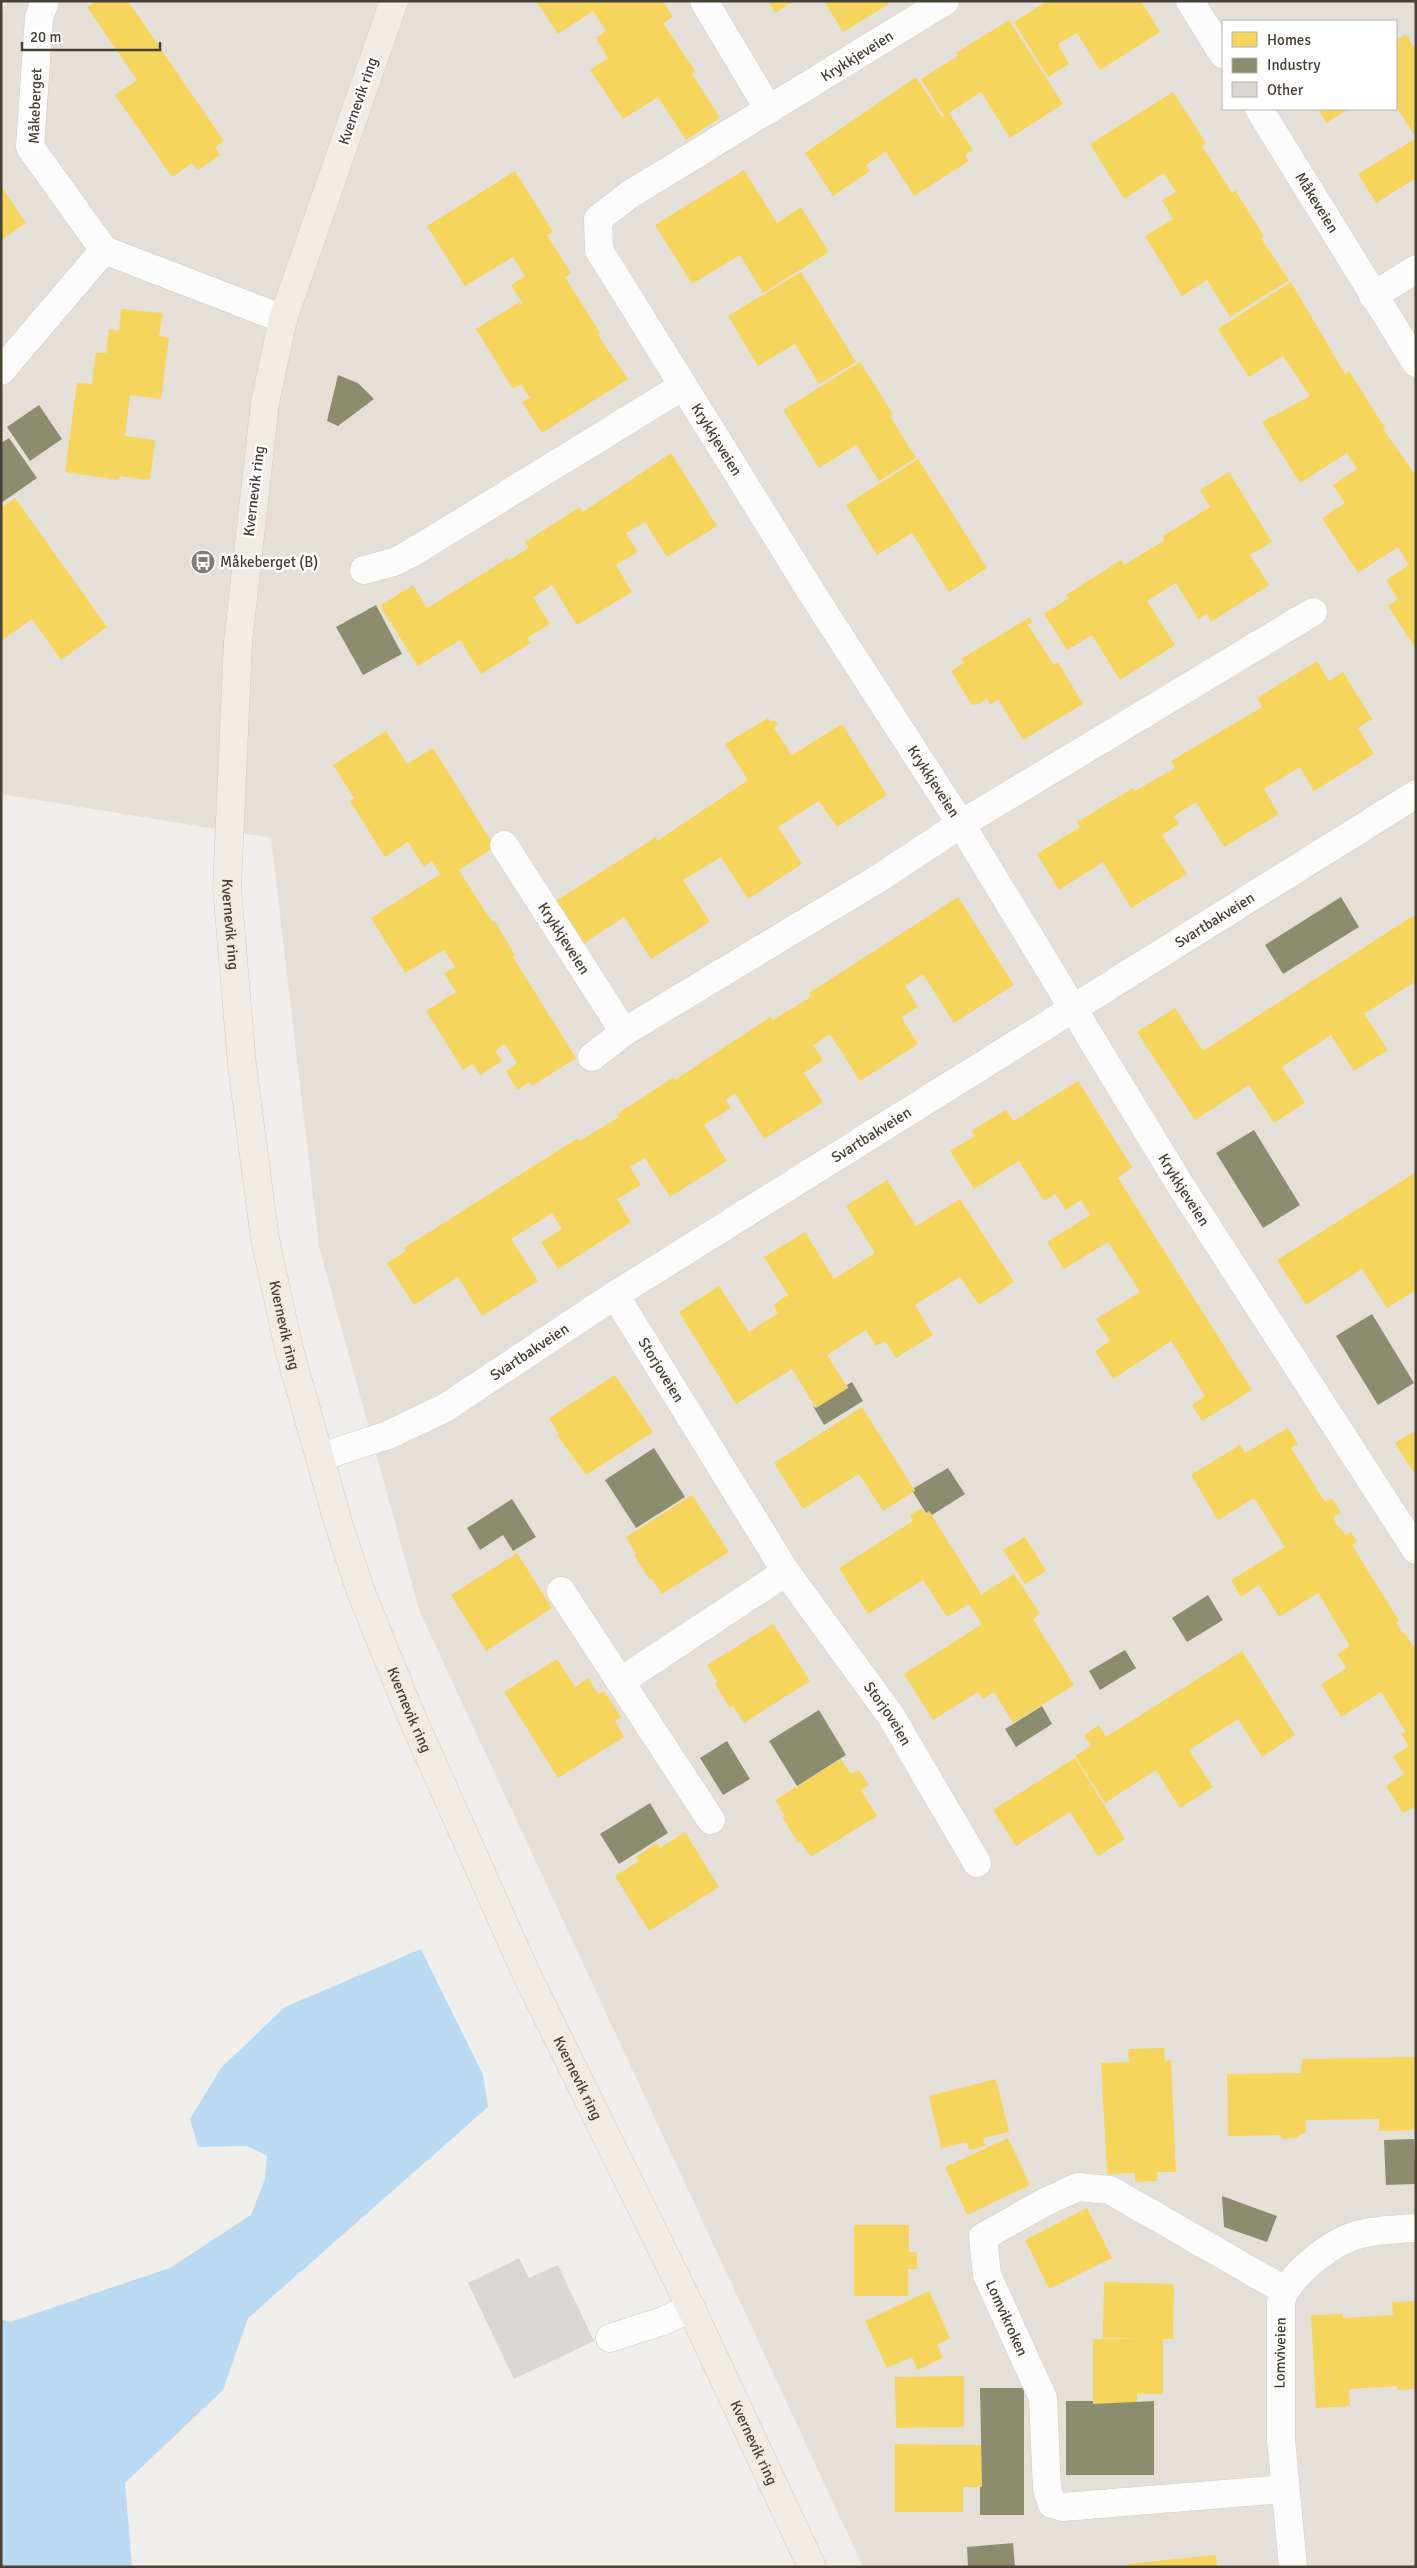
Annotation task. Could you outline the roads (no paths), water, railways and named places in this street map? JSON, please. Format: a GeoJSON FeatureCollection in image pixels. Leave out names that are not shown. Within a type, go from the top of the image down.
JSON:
{"type":"FeatureCollection","features":[{"type":"Feature","properties":{"kind":"main road","name":"Kvernevik ring"},"geometry":{"type":"LineString","coordinates":[[394,1],[283,319],[265,403],[238,642],[227,888],[242,1065],[265,1239],[289,1349],[361,1592],[414,1722],[524,1971],[691,2308],[812,2567]]}},
{"type":"Feature","properties":{"kind":"street","name":"Måkeberget"},"geometry":{"type":"LineString","coordinates":[[45,1],[39,18],[30,147],[104,250]]}},
{"type":"Feature","properties":{"kind":"street"},"geometry":{"type":"LineString","coordinates":[[704,1],[769,110]]}},
{"type":"Feature","properties":{"kind":"street","name":"Krykkjeveien"},"geometry":{"type":"LineString","coordinates":[[945,1],[629,195],[598,219],[599,250],[682,386],[961,824],[1179,1183],[1416,1550]]}},
{"type":"Feature","properties":{"kind":"street"},"geometry":{"type":"LineString","coordinates":[[1190,1],[1222,52]]}},
{"type":"Feature","properties":{"kind":"street","name":"Måkeveien"},"geometry":{"type":"LineString","coordinates":[[1260,110],[1416,363]]}},
{"type":"Feature","properties":{"kind":"street"},"geometry":{"type":"LineString","coordinates":[[1,371],[104,250],[283,319]]}},
{"type":"Feature","properties":{"kind":"street"},"geometry":{"type":"LineString","coordinates":[[1373,296],[1416,269]]}},
{"type":"Feature","properties":{"kind":"street"},"geometry":{"type":"LineString","coordinates":[[364,570],[394,562],[410,554],[682,386]]}},
{"type":"Feature","properties":{"kind":"street","name":"Krykkjeveien"},"geometry":{"type":"LineString","coordinates":[[592,1057],[624,1032],[876,880],[961,824],[1313,612]]}},
{"type":"Feature","properties":{"kind":"street","name":"Svartbakveien"},"geometry":{"type":"LineString","coordinates":[[320,1457],[388,1435],[445,1408],[615,1295],[1071,1008],[1416,794]]}},
{"type":"Feature","properties":{"kind":"street","name":"Krykkjeveien"},"geometry":{"type":"LineString","coordinates":[[504,845],[624,1032]]}},
{"type":"Feature","properties":{"kind":"street","name":"Storjoveien"},"geometry":{"type":"LineString","coordinates":[[615,1295],[786,1572],[891,1716],[977,1863]]}},
{"type":"Feature","properties":{"kind":"street"},"geometry":{"type":"LineString","coordinates":[[621,1681],[786,1572]]}},
{"type":"Feature","properties":{"kind":"street"},"geometry":{"type":"LineString","coordinates":[[561,1591],[712,1820]]}},
{"type":"Feature","properties":{"kind":"street","name":"Lomvikroken"},"geometry":{"type":"LineString","coordinates":[[1284,2290],[1110,2190],[1078,2187],[1045,2202],[983,2237],[986,2275],[1043,2398],[1047,2489],[1052,2504],[1063,2507],[1284,2489]]}},
{"type":"Feature","properties":{"kind":"street"},"geometry":{"type":"LineString","coordinates":[[1284,2290],[1314,2258],[1359,2234],[1416,2228]]}},
{"type":"Feature","properties":{"kind":"street","name":"Lomviveien"},"geometry":{"type":"LineString","coordinates":[[1284,2290],[1281,2302],[1280,2390],[1284,2489],[1294,2567]]}},
{"type":"Feature","properties":{"kind":"street"},"geometry":{"type":"LineString","coordinates":[[610,2338],[663,2322],[691,2308]]}},
{"type":"Feature","properties":{"kind":"water"},"geometry":{"type":"Polygon","coordinates":[[[421,1949],[483,2075],[488,2107],[248,2318],[223,2390],[125,2483],[132,2567],[1,2567],[1,2319],[10,2322],[170,2268],[251,2215],[265,2179],[267,2156],[247,2146],[198,2147],[190,2119],[221,2068],[285,2007],[421,1949]]]}},
{"type":"Feature","properties":{"kind":"place","name":"Måkeberget (B)"},"geometry":{"type":"Point","coordinates":[203,562]}}]}
